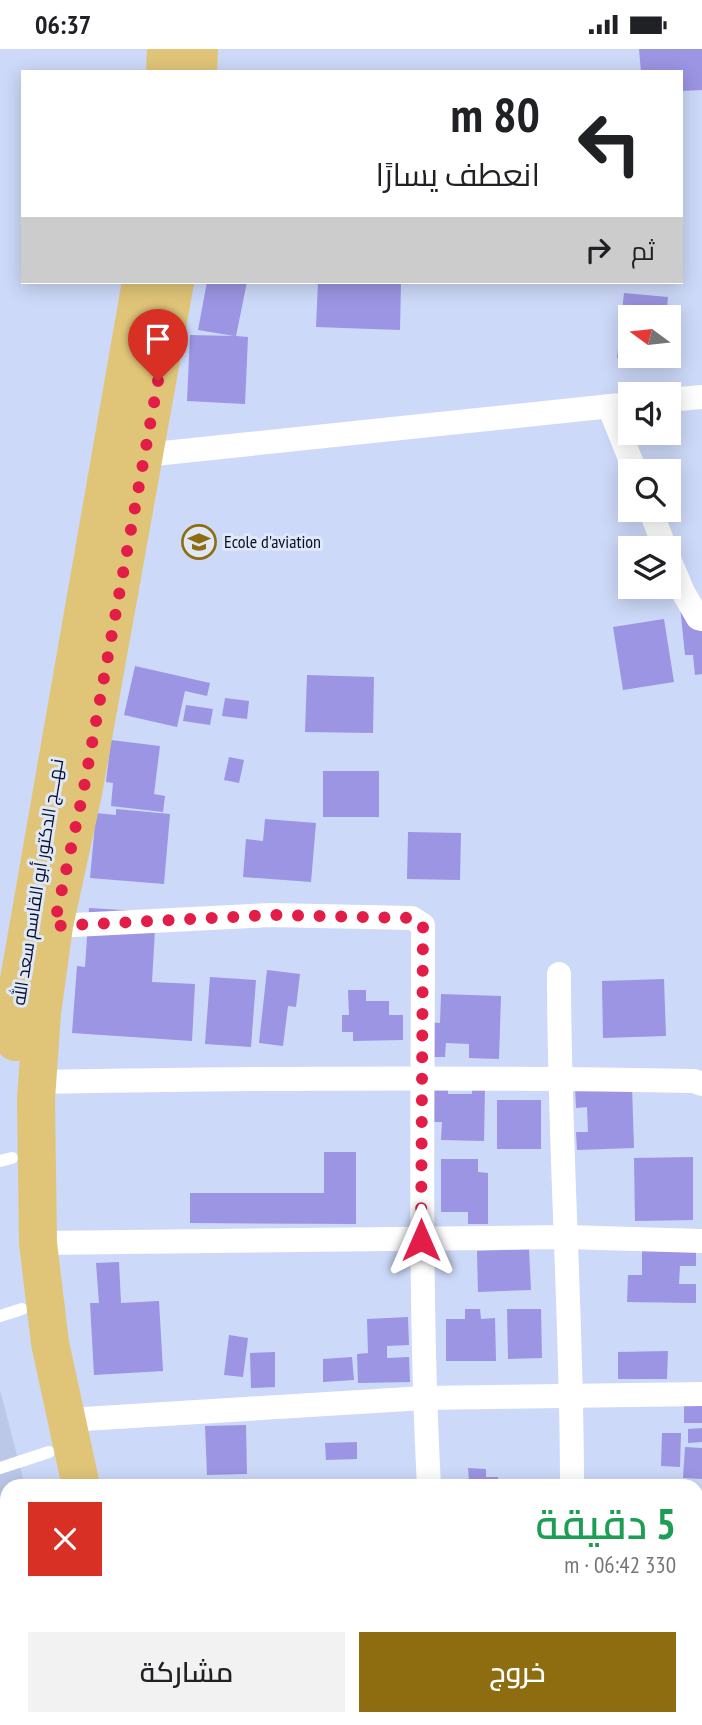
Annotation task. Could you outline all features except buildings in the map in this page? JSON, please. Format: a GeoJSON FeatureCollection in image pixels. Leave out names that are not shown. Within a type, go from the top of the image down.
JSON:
{"type":"FeatureCollection","features":[{"type":"Feature","properties":{"kind":"main road"},"geometry":{"type":"LineString","coordinates":[[165,70],[166,49]]}},
{"type":"Feature","properties":{"kind":"main road"},"geometry":{"type":"LineString","coordinates":[[198,70],[199,49]]}},
{"type":"Feature","properties":{"kind":"main road","name":"نـهـــج الدكتور أبو القاسم سعد الله"},"geometry":{"type":"LineString","coordinates":[[77,1479],[58,1452],[26,1344],[11,1313],[6,1160],[12,1083],[8,1013],[19,980],[141,284]]}},
{"type":"Feature","properties":{"kind":"main road","name":"نـهـــج الدكتور أبو القاسم سعد الله"},"geometry":{"type":"LineString","coordinates":[[58,1452],[50,1343],[38,1243],[37,1082],[42,1013],[54,926],[85,779],[175,284]]}},
{"type":"Feature","properties":{"kind":"street"},"geometry":{"type":"LineString","coordinates":[[681,399],[702,397]]}},
{"type":"Feature","properties":{"kind":"street"},"geometry":{"type":"LineString","coordinates":[[145,455],[618,405]]}},
{"type":"Feature","properties":{"kind":"street"},"geometry":{"type":"LineString","coordinates":[[681,586],[698,618],[702,619]]}},
{"type":"Feature","properties":{"kind":"street"},"geometry":{"type":"LineString","coordinates":[[54,926],[271,915],[394,917],[418,920],[423,925],[421,1240],[429,1479]]}},
{"type":"Feature","properties":{"kind":"street"},"geometry":{"type":"LineString","coordinates":[[559,974],[559,1078],[572,1397],[572,1479]]}},
{"type":"Feature","properties":{"kind":"street"},"geometry":{"type":"LineString","coordinates":[[37,1082],[559,1078],[694,1081],[702,1084]]}},
{"type":"Feature","properties":{"kind":"street"},"geometry":{"type":"LineString","coordinates":[[38,1243],[566,1237],[702,1241]]}},
{"type":"Feature","properties":{"kind":"street"},"geometry":{"type":"LineString","coordinates":[[58,1452],[424,1398],[702,1394]]}},
{"type":"Feature","properties":{"kind":"lane"},"geometry":{"type":"LineString","coordinates":[[0,1468],[58,1452]]}},
{"type":"Feature","properties":{"kind":"shaded area"},"geometry":{"type":"Polygon","coordinates":[[[0,1390],[23,1479],[0,1479],[0,1390]]]}},
{"type":"Feature","properties":{"kind":"place","name":"Ecole d'aviation"},"geometry":{"type":"Point","coordinates":[199,542]}},
{"type":"Feature","properties":{"kind":"route"},"geometry":{"type":"LineString","coordinates":[[158,381],[83,793],[54,926],[271,915],[394,917],[418,920],[423,925],[421,1240]]}}]}
